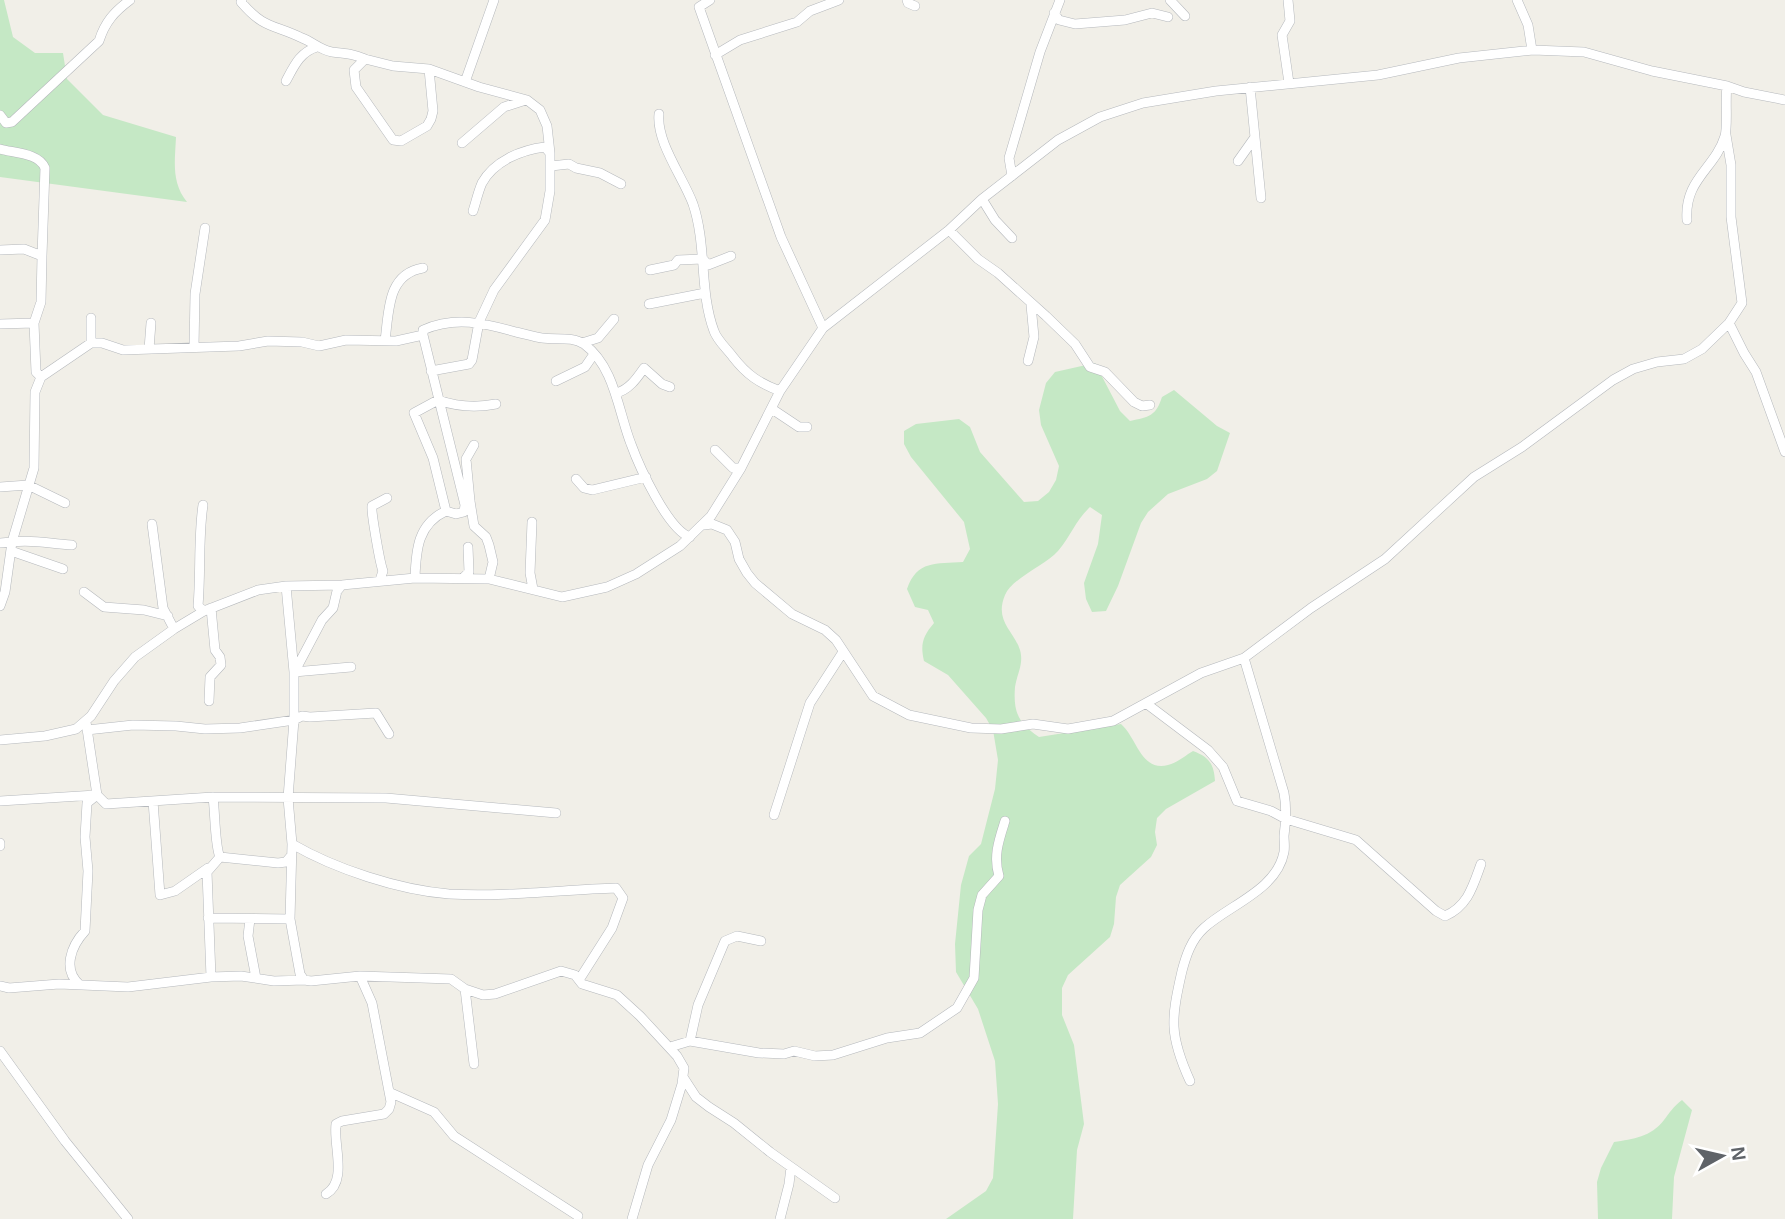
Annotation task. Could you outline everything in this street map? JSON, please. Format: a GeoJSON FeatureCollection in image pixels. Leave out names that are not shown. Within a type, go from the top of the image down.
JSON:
{"type":"FeatureCollection","features":[{"type":"Feature","properties":{"kind":"street"},"geometry":{"type":"LineString","coordinates":[[0,115],[6,123],[12,122],[99,41],[104,25],[130,0]]}},
{"type":"Feature","properties":{"kind":"street"},"geometry":{"type":"LineString","coordinates":[[242,0],[251,15],[264,24],[303,38],[317,47],[333,52],[349,52],[393,66],[429,69],[527,100],[540,110],[547,126],[551,166],[545,220],[494,290],[479,322],[474,355],[469,365],[431,371]]}},
{"type":"Feature","properties":{"kind":"street"},"geometry":{"type":"LineString","coordinates":[[709,0],[699,3],[715,55],[781,237],[824,328]]}},
{"type":"Feature","properties":{"kind":"street"},"geometry":{"type":"LineString","coordinates":[[715,55],[740,40],[797,22],[810,12],[839,0]]}},
{"type":"Feature","properties":{"kind":"street"},"geometry":{"type":"LineString","coordinates":[[1012,176],[1009,158],[1040,52],[1060,0]]}},
{"type":"Feature","properties":{"kind":"street"},"geometry":{"type":"LineString","coordinates":[[1170,0],[1185,16]]}},
{"type":"Feature","properties":{"kind":"street"},"geometry":{"type":"LineString","coordinates":[[1288,0],[1290,21],[1282,35],[1289,83]]}},
{"type":"Feature","properties":{"kind":"street"},"geometry":{"type":"LineString","coordinates":[[1517,0],[1528,24],[1532,50]]}},
{"type":"Feature","properties":{"kind":"street"},"geometry":{"type":"LineString","coordinates":[[465,82],[493,1]]}},
{"type":"Feature","properties":{"kind":"street"},"geometry":{"type":"LineString","coordinates":[[1054,13],[1059,20],[1075,24],[1125,20],[1152,13],[1168,17]]}},
{"type":"Feature","properties":{"kind":"street"},"geometry":{"type":"LineString","coordinates":[[286,81],[297,60],[310,49],[317,47]]}},
{"type":"Feature","properties":{"kind":"street"},"geometry":{"type":"LineString","coordinates":[[556,813],[387,798],[213,797],[106,804],[97,795],[87,726],[114,681],[135,657],[174,629],[208,610],[247,594],[286,586],[342,585],[415,578],[463,578],[489,579],[562,597],[607,587],[636,574],[680,547],[704,525],[741,468],[780,391],[824,328],[1058,140],[1100,117],[1143,103],[1250,87],[1378,75],[1459,58],[1532,50],[1584,52],[1652,71],[1785,100]]}},
{"type":"Feature","properties":{"kind":"street"},"geometry":{"type":"LineString","coordinates":[[365,59],[354,70],[356,87],[393,140],[401,141],[427,125],[433,111],[429,69]]}},
{"type":"Feature","properties":{"kind":"street"},"geometry":{"type":"LineString","coordinates":[[704,525],[712,524],[727,530],[735,542],[739,559],[755,583],[792,614],[825,630],[836,640],[873,696],[909,715],[971,727],[1001,729],[1033,724],[1068,729],[1113,721],[1201,673],[1244,658],[1301,614],[1385,559],[1474,477],[1522,447],[1613,380],[1645,366],[1684,359],[1702,349],[1729,323],[1742,303],[1731,217],[1731,164],[1726,135],[1727,86]]}},
{"type":"Feature","properties":{"kind":"street"},"geometry":{"type":"LineString","coordinates":[[1250,87],[1261,198]]}},
{"type":"Feature","properties":{"kind":"street"},"geometry":{"type":"LineString","coordinates":[[462,144],[505,107],[527,100]]}},
{"type":"Feature","properties":{"kind":"street"},"geometry":{"type":"LineString","coordinates":[[1244,119],[1253,112]]}},
{"type":"Feature","properties":{"kind":"street"},"geometry":{"type":"LineString","coordinates":[[659,114],[660,131],[693,205],[703,259],[705,293],[714,334],[759,383],[780,391]]}},
{"type":"Feature","properties":{"kind":"street"},"geometry":{"type":"LineString","coordinates":[[1687,220],[1690,191],[1726,135]]}},
{"type":"Feature","properties":{"kind":"street"},"geometry":{"type":"LineString","coordinates":[[1238,161],[1255,137]]}},
{"type":"Feature","properties":{"kind":"street"},"geometry":{"type":"LineString","coordinates":[[473,211],[483,182],[499,164],[529,149],[545,147],[550,153]]}},
{"type":"Feature","properties":{"kind":"street"},"geometry":{"type":"LineString","coordinates":[[0,149],[36,158],[42,161],[45,168],[41,302],[34,323],[36,372],[41,377]]}},
{"type":"Feature","properties":{"kind":"street"},"geometry":{"type":"LineString","coordinates":[[551,166],[569,164],[600,173],[621,184]]}},
{"type":"Feature","properties":{"kind":"street"},"geometry":{"type":"LineString","coordinates":[[982,199],[995,220],[1012,238]]}},
{"type":"Feature","properties":{"kind":"street"},"geometry":{"type":"LineString","coordinates":[[194,347],[195,294],[205,228]]}},
{"type":"Feature","properties":{"kind":"street"},"geometry":{"type":"LineString","coordinates":[[949,230],[1075,344],[1090,366],[1105,372],[1134,401],[1142,406],[1150,405]]}},
{"type":"Feature","properties":{"kind":"street"},"geometry":{"type":"LineString","coordinates":[[0,250],[24,249],[42,256]]}},
{"type":"Feature","properties":{"kind":"street"},"geometry":{"type":"LineString","coordinates":[[703,259],[708,265],[731,256]]}},
{"type":"Feature","properties":{"kind":"street"},"geometry":{"type":"LineString","coordinates":[[650,270],[674,265],[678,260],[703,259]]}},
{"type":"Feature","properties":{"kind":"street"},"geometry":{"type":"LineString","coordinates":[[385,341],[391,300],[398,282],[409,271],[423,268]]}},
{"type":"Feature","properties":{"kind":"street"},"geometry":{"type":"LineString","coordinates":[[649,304],[705,293]]}},
{"type":"Feature","properties":{"kind":"street"},"geometry":{"type":"LineString","coordinates":[[1028,361],[1034,337],[1031,303]]}},
{"type":"Feature","properties":{"kind":"street"},"geometry":{"type":"LineString","coordinates":[[91,318],[91,344]]}},
{"type":"Feature","properties":{"kind":"street"},"geometry":{"type":"LineString","coordinates":[[582,343],[598,338],[614,319]]}},
{"type":"Feature","properties":{"kind":"street"},"geometry":{"type":"LineString","coordinates":[[415,578],[416,551],[424,528],[437,515],[446,511],[456,514],[464,512],[465,505],[423,335],[423,330],[434,325],[455,321],[479,322],[542,338],[569,339],[582,343],[594,354],[603,365],[616,394],[631,445],[646,477],[672,522],[684,535],[690,537]]}},
{"type":"Feature","properties":{"kind":"street"},"geometry":{"type":"LineString","coordinates":[[0,324],[34,323]]}},
{"type":"Feature","properties":{"kind":"street"},"geometry":{"type":"LineString","coordinates":[[149,349],[150,323]]}},
{"type":"Feature","properties":{"kind":"street"},"geometry":{"type":"LineString","coordinates":[[1729,323],[1756,372],[1785,452]]}},
{"type":"Feature","properties":{"kind":"street"},"geometry":{"type":"LineString","coordinates":[[0,606],[12,547],[34,468],[35,392],[41,377],[91,344],[102,343],[124,350],[239,346],[268,341],[302,342],[319,346],[346,340],[385,341],[423,335]]}},
{"type":"Feature","properties":{"kind":"street"},"geometry":{"type":"LineString","coordinates":[[556,381],[585,367],[594,354]]}},
{"type":"Feature","properties":{"kind":"street"},"geometry":{"type":"LineString","coordinates":[[616,394],[635,382],[644,368],[662,384],[670,387]]}},
{"type":"Feature","properties":{"kind":"street"},"geometry":{"type":"LineString","coordinates":[[446,511],[433,458],[414,413],[438,400],[455,406],[480,407],[496,404]]}},
{"type":"Feature","properties":{"kind":"street"},"geometry":{"type":"LineString","coordinates":[[772,409],[799,427],[807,427]]}},
{"type":"Feature","properties":{"kind":"street"},"geometry":{"type":"LineString","coordinates":[[474,444],[466,460],[470,501],[474,526],[486,537],[489,545],[493,562],[489,579]]}},
{"type":"Feature","properties":{"kind":"street"},"geometry":{"type":"LineString","coordinates":[[715,450],[733,468],[741,468]]}},
{"type":"Feature","properties":{"kind":"street"},"geometry":{"type":"LineString","coordinates":[[576,479],[584,488],[592,490],[646,477]]}},
{"type":"Feature","properties":{"kind":"street"},"geometry":{"type":"LineString","coordinates":[[0,487],[28,485],[65,503]]}},
{"type":"Feature","properties":{"kind":"street"},"geometry":{"type":"LineString","coordinates":[[380,580],[383,571],[378,538],[370,514],[372,506],[387,498]]}},
{"type":"Feature","properties":{"kind":"street"},"geometry":{"type":"LineString","coordinates":[[204,505],[200,531],[198,606],[208,610]]}},
{"type":"Feature","properties":{"kind":"street"},"geometry":{"type":"LineString","coordinates":[[532,522],[530,573],[533,589]]}},
{"type":"Feature","properties":{"kind":"street"},"geometry":{"type":"LineString","coordinates":[[152,524],[163,608],[174,629]]}},
{"type":"Feature","properties":{"kind":"street"},"geometry":{"type":"LineString","coordinates":[[12,547],[33,539],[72,545]]}},
{"type":"Feature","properties":{"kind":"street"},"geometry":{"type":"LineString","coordinates":[[0,543],[63,569]]}},
{"type":"Feature","properties":{"kind":"street"},"geometry":{"type":"LineString","coordinates":[[463,578],[469,572],[468,547]]}},
{"type":"Feature","properties":{"kind":"street"},"geometry":{"type":"LineString","coordinates":[[294,672],[322,620],[332,608],[337,591],[342,585]]}},
{"type":"Feature","properties":{"kind":"street"},"geometry":{"type":"LineString","coordinates":[[286,586],[294,672],[294,720],[288,798],[292,844],[290,919],[300,974],[304,980]]}},
{"type":"Feature","properties":{"kind":"street"},"geometry":{"type":"LineString","coordinates":[[85,592],[104,607],[144,610],[168,616]]}},
{"type":"Feature","properties":{"kind":"street"},"geometry":{"type":"LineString","coordinates":[[208,610],[215,650],[221,665],[210,677],[209,701]]}},
{"type":"Feature","properties":{"kind":"street"},"geometry":{"type":"LineString","coordinates":[[774,815],[810,703],[843,652]]}},
{"type":"Feature","properties":{"kind":"street"},"geometry":{"type":"LineString","coordinates":[[1190,1081],[1181,1061],[1173,1017],[1175,997],[1189,951],[1194,939],[1205,927],[1255,893],[1275,871],[1284,854],[1286,803],[1244,658]]}},
{"type":"Feature","properties":{"kind":"street"},"geometry":{"type":"LineString","coordinates":[[294,672],[351,667]]}},
{"type":"Feature","properties":{"kind":"street"},"geometry":{"type":"LineString","coordinates":[[1147,704],[1208,750],[1223,767],[1237,801],[1356,840],[1436,911],[1446,916],[1465,903],[1481,864]]}},
{"type":"Feature","properties":{"kind":"street"},"geometry":{"type":"LineString","coordinates":[[0,740],[45,736],[87,726],[240,728],[294,720],[302,716],[376,713],[389,734]]}},
{"type":"Feature","properties":{"kind":"street"},"geometry":{"type":"LineString","coordinates":[[0,801],[97,795]]}},
{"type":"Feature","properties":{"kind":"street"},"geometry":{"type":"LineString","coordinates":[[80,985],[74,980],[68,964],[76,940],[85,931],[88,871],[86,814],[88,803],[97,795]]}},
{"type":"Feature","properties":{"kind":"street"},"geometry":{"type":"LineString","coordinates":[[213,797],[217,824],[216,850],[220,857]]}},
{"type":"Feature","properties":{"kind":"street"},"geometry":{"type":"LineString","coordinates":[[153,801],[160,895],[175,891],[220,857],[278,863],[286,862],[291,856]]}},
{"type":"Feature","properties":{"kind":"street"},"geometry":{"type":"LineString","coordinates":[[670,1047],[690,1041],[758,1053],[784,1054],[794,1051],[815,1056],[833,1055],[887,1038],[920,1032],[957,1008],[974,978],[978,910],[982,895],[999,876],[996,847],[1005,821]]}},
{"type":"Feature","properties":{"kind":"street"},"geometry":{"type":"LineString","coordinates":[[292,844],[321,861],[380,881],[449,894],[515,894],[616,888],[623,898],[620,911],[579,980]]}},
{"type":"Feature","properties":{"kind":"street"},"geometry":{"type":"LineString","coordinates":[[208,868],[211,977]]}},
{"type":"Feature","properties":{"kind":"street"},"geometry":{"type":"LineString","coordinates":[[208,918],[290,919]]}},
{"type":"Feature","properties":{"kind":"street"},"geometry":{"type":"LineString","coordinates":[[250,919],[248,936],[256,978]]}},
{"type":"Feature","properties":{"kind":"street"},"geometry":{"type":"LineString","coordinates":[[690,1041],[698,1005],[725,941],[737,936],[761,941]]}},
{"type":"Feature","properties":{"kind":"street"},"geometry":{"type":"LineString","coordinates":[[0,986],[9,988],[59,984],[128,987],[211,977],[274,981],[360,976],[451,979],[465,989],[483,995],[495,994],[561,971],[575,975],[582,984],[617,995],[670,1047],[684,1068],[671,1120],[648,1165],[632,1219]]}},
{"type":"Feature","properties":{"kind":"street"},"geometry":{"type":"LineString","coordinates":[[326,1194],[336,1182],[338,1172],[336,1124],[384,1114],[391,1102],[372,1003],[360,976]]}},
{"type":"Feature","properties":{"kind":"street"},"geometry":{"type":"LineString","coordinates":[[465,989],[474,1064]]}},
{"type":"Feature","properties":{"kind":"street"},"geometry":{"type":"LineString","coordinates":[[0,1051],[65,1141],[128,1219]]}},
{"type":"Feature","properties":{"kind":"street"},"geometry":{"type":"LineString","coordinates":[[683,1077],[696,1097],[835,1198]]}},
{"type":"Feature","properties":{"kind":"street"},"geometry":{"type":"LineString","coordinates":[[389,1092],[434,1112],[454,1136],[578,1216]]}},
{"type":"Feature","properties":{"kind":"street"},"geometry":{"type":"LineString","coordinates":[[780,1219],[791,1167]]}},
{"type":"Feature","properties":{"kind":"green space"},"geometry":{"type":"Polygon","coordinates":[[[0,0],[4,0],[13,37],[35,53],[63,53],[67,79],[103,115],[176,137],[176,179],[187,202],[0,177],[0,0]]]}},
{"type":"Feature","properties":{"kind":"green space"},"geometry":{"type":"Polygon","coordinates":[[[1095,363],[1120,411],[1130,421],[1151,415],[1162,397],[1174,390],[1217,426],[1230,433],[1217,471],[1207,479],[1168,494],[1148,512],[1141,523],[1106,611],[1092,612],[1086,599],[1084,583],[1098,544],[1102,515],[1090,507],[1058,551],[1009,589],[1002,604],[1002,612],[1021,655],[1015,687],[1016,711],[1022,722],[1039,737],[1121,724],[1145,759],[1152,764],[1171,764],[1193,751],[1210,762],[1215,781],[1166,809],[1157,818],[1157,845],[1151,857],[1120,885],[1110,937],[1068,975],[1062,988],[1062,1015],[1074,1045],[1084,1124],[1077,1150],[1073,1219],[946,1219],[986,1191],[993,1178],[998,1104],[995,1061],[978,1009],[956,972],[955,944],[961,885],[969,856],[981,844],[995,789],[998,760],[993,730],[986,718],[948,675],[924,661],[923,640],[934,623],[928,610],[915,607],[907,589],[922,568],[963,562],[970,549],[964,522],[911,457],[904,444],[904,431],[916,424],[959,419],[970,427],[980,452],[1024,502],[1038,501],[1049,492],[1056,480],[1059,466],[1041,425],[1039,410],[1046,383],[1055,372],[1095,363]]]}},
{"type":"Feature","properties":{"kind":"green space"},"geometry":{"type":"Polygon","coordinates":[[[1682,1100],[1692,1110],[1674,1177],[1672,1219],[1598,1219],[1597,1182],[1614,1142],[1647,1134],[1659,1126],[1682,1100]]]}}]}
